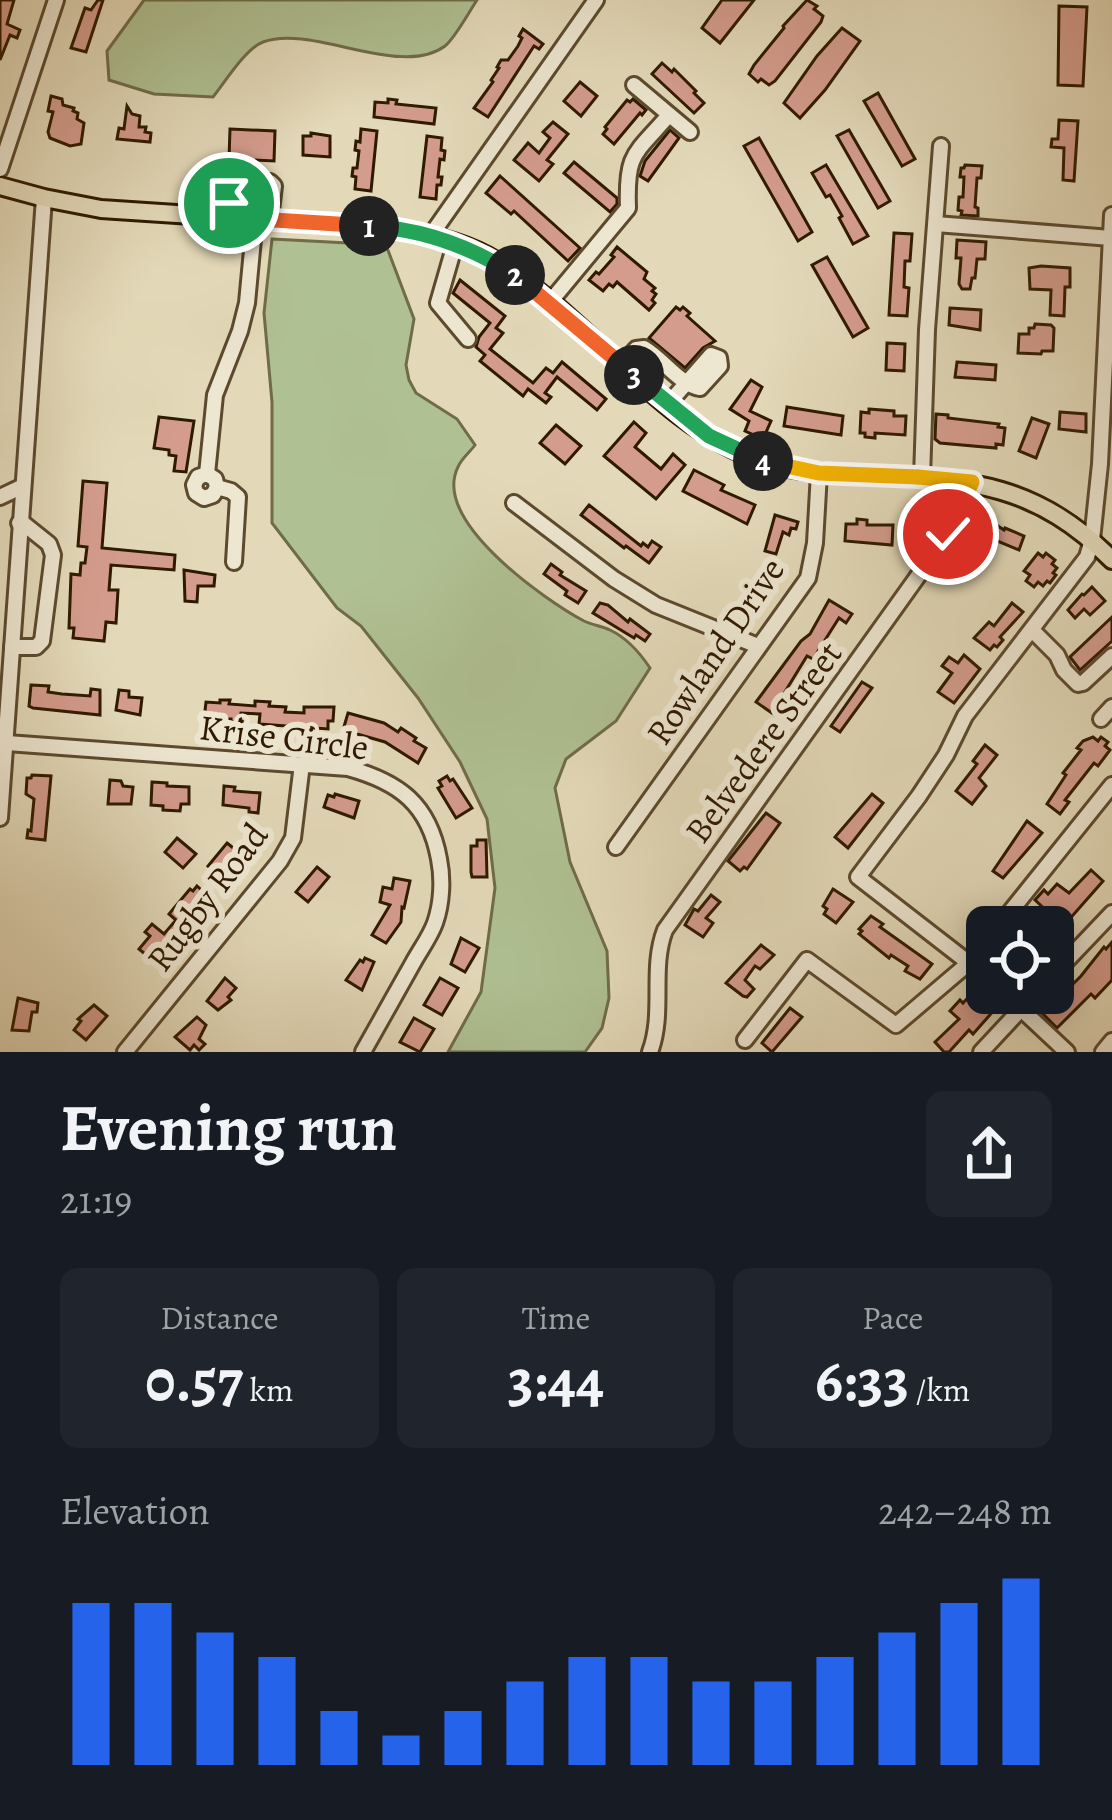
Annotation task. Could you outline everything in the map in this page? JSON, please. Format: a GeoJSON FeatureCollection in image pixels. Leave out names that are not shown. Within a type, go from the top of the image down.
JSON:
{"type":"FeatureCollection","features":[{"type":"Feature","properties":{"kind":"main road"},"geometry":{"type":"LineString","coordinates":[[0,186],[100,209],[392,227],[431,235],[484,255],[530,285],[709,436],[762,461],[819,473],[972,482],[1032,501],[1092,540],[1112,560]]}},
{"type":"Feature","properties":{"kind":"street"},"geometry":{"type":"LineString","coordinates":[[0,169],[56,0]]}},
{"type":"Feature","properties":{"kind":"street"},"geometry":{"type":"LineString","coordinates":[[431,235],[596,0]]}},
{"type":"Feature","properties":{"kind":"street"},"geometry":{"type":"LineString","coordinates":[[634,85],[690,132]]}},
{"type":"Feature","properties":{"kind":"street"},"geometry":{"type":"LineString","coordinates":[[550,302],[628,208],[630,159],[669,115]]}},
{"type":"Feature","properties":{"kind":"street"},"geometry":{"type":"LineString","coordinates":[[922,478],[941,146]]}},
{"type":"Feature","properties":{"kind":"street"},"geometry":{"type":"LineString","coordinates":[[227,217],[232,184],[239,179],[274,186],[262,219],[240,331],[214,395],[212,481],[238,497],[234,562]]}},
{"type":"Feature","properties":{"kind":"street"},"geometry":{"type":"LineString","coordinates":[[0,818],[44,198]]}},
{"type":"Feature","properties":{"kind":"street"},"geometry":{"type":"LineString","coordinates":[[966,959],[858,877],[919,796],[965,716],[1087,557],[1100,464],[1112,215]]}},
{"type":"Feature","properties":{"kind":"street"},"geometry":{"type":"LineString","coordinates":[[936,224],[1111,238]]}},
{"type":"Feature","properties":{"kind":"street"},"geometry":{"type":"LineString","coordinates":[[455,244],[438,303],[468,339]]}},
{"type":"Feature","properties":{"kind":"street"},"geometry":{"type":"LineString","coordinates":[[622,365],[644,348],[664,361],[686,384],[668,404]]}},
{"type":"Feature","properties":{"kind":"street","name":"Rowland Drive"},"geometry":{"type":"LineString","coordinates":[[616,847],[808,578],[819,473]]}},
{"type":"Feature","properties":{"kind":"street","name":"Belvedere Street"},"geometry":{"type":"LineString","coordinates":[[650,1052],[658,1013],[657,956],[665,930],[948,534],[972,482]]}},
{"type":"Feature","properties":{"kind":"street"},"geometry":{"type":"LineString","coordinates":[[0,497],[21,487]]}},
{"type":"Feature","properties":{"kind":"street"},"geometry":{"type":"LineString","coordinates":[[514,503],[656,605],[758,646]]}},
{"type":"Feature","properties":{"kind":"street"},"geometry":{"type":"LineString","coordinates":[[12,647],[37,646],[42,641],[53,555],[49,544],[19,523]]}},
{"type":"Feature","properties":{"kind":"street"},"geometry":{"type":"LineString","coordinates":[[1031,630],[1057,655],[1074,681],[1083,683],[1109,666]]}},
{"type":"Feature","properties":{"kind":"street","name":"Krise Circle"},"geometry":{"type":"LineString","coordinates":[[7,743],[348,768],[377,776],[401,790],[416,805],[434,837],[441,877],[435,923],[363,1052]]}},
{"type":"Feature","properties":{"kind":"street","name":"Rugby Road"},"geometry":{"type":"LineString","coordinates":[[125,1052],[280,861],[293,838],[302,764]]}},
{"type":"Feature","properties":{"kind":"street"},"geometry":{"type":"LineString","coordinates":[[1015,906],[1112,785]]}},
{"type":"Feature","properties":{"kind":"street"},"geometry":{"type":"LineString","coordinates":[[1074,953],[1112,913]]}},
{"type":"Feature","properties":{"kind":"street"},"geometry":{"type":"LineString","coordinates":[[745,1040],[807,960],[896,1025],[966,965]]}},
{"type":"Feature","properties":{"kind":"street"},"geometry":{"type":"LineString","coordinates":[[981,1052],[1016,1014]]}},
{"type":"Feature","properties":{"kind":"street"},"geometry":{"type":"LineString","coordinates":[[1026,1014],[1067,1052]]}},
{"type":"Feature","properties":{"kind":"street"},"geometry":{"type":"LineString","coordinates":[[1103,1052],[1112,1041]]}},
{"type":"Feature","properties":{"kind":"green space"},"geometry":{"type":"Polygon","coordinates":[[[144,0],[477,0],[449,42],[427,55],[405,57],[283,38],[263,42],[243,58],[213,97],[154,94],[109,80],[107,51],[144,0]]]}},
{"type":"Feature","properties":{"kind":"green space"},"geometry":{"type":"Polygon","coordinates":[[[272,239],[386,245],[414,319],[406,365],[409,380],[416,393],[457,419],[475,445],[458,467],[454,488],[461,511],[476,534],[520,577],[584,621],[622,637],[650,668],[616,721],[566,759],[555,788],[570,862],[607,951],[609,998],[602,1028],[585,1052],[448,1052],[481,992],[495,888],[487,819],[460,762],[418,698],[361,626],[337,608],[272,523],[272,402],[264,313],[272,239]]]}},
{"type":"Feature","properties":{"kind":"building"},"geometry":{"type":"Polygon","coordinates":[[[0,0],[14,0],[7,24],[20,30],[17,38],[10,35],[0,60],[0,0]]]}},
{"type":"Feature","properties":{"kind":"building"},"geometry":{"type":"Polygon","coordinates":[[[103,0],[86,52],[71,48],[85,8],[91,10],[103,0]]]}},
{"type":"Feature","properties":{"kind":"building"},"geometry":{"type":"Polygon","coordinates":[[[722,0],[754,0],[720,43],[702,28],[722,0]]]}},
{"type":"Feature","properties":{"kind":"building"},"geometry":{"type":"Polygon","coordinates":[[[807,0],[817,6],[814,9],[823,16],[821,22],[775,81],[769,85],[761,79],[758,82],[749,74],[754,65],[807,0]]]}},
{"type":"Feature","properties":{"kind":"building"},"geometry":{"type":"Polygon","coordinates":[[[1059,6],[1087,7],[1083,86],[1058,85],[1059,6]]]}},
{"type":"Feature","properties":{"kind":"building"},"geometry":{"type":"Polygon","coordinates":[[[842,28],[860,41],[800,118],[784,103],[842,28]]]}},
{"type":"Feature","properties":{"kind":"building"},"geometry":{"type":"Polygon","coordinates":[[[523,29],[543,44],[539,49],[534,46],[488,117],[474,108],[493,82],[501,60],[508,60],[518,46],[523,29]]]}},
{"type":"Feature","properties":{"kind":"building"},"geometry":{"type":"Polygon","coordinates":[[[662,63],[674,69],[704,103],[694,113],[652,74],[662,63]]]}},
{"type":"Feature","properties":{"kind":"building"},"geometry":{"type":"Polygon","coordinates":[[[580,82],[597,96],[581,116],[564,101],[580,82]]]}},
{"type":"Feature","properties":{"kind":"building"},"geometry":{"type":"Polygon","coordinates":[[[878,93],[915,159],[902,166],[864,101],[878,93]]]}},
{"type":"Feature","properties":{"kind":"building"},"geometry":{"type":"Polygon","coordinates":[[[51,96],[78,113],[77,119],[84,123],[81,144],[70,146],[50,138],[51,96]]]}},
{"type":"Feature","properties":{"kind":"building"},"geometry":{"type":"Polygon","coordinates":[[[388,99],[436,108],[434,124],[374,117],[375,102],[388,103],[388,99]]]}},
{"type":"Feature","properties":{"kind":"building"},"geometry":{"type":"Polygon","coordinates":[[[633,99],[646,110],[614,144],[603,134],[605,127],[633,99]]]}},
{"type":"Feature","properties":{"kind":"building"},"geometry":{"type":"Polygon","coordinates":[[[127,106],[140,116],[139,127],[151,133],[150,142],[117,139],[119,128],[124,129],[127,106]]]}},
{"type":"Feature","properties":{"kind":"building"},"geometry":{"type":"Polygon","coordinates":[[[1059,120],[1078,121],[1074,181],[1063,180],[1064,148],[1051,147],[1052,139],[1058,139],[1059,120]]]}},
{"type":"Feature","properties":{"kind":"building"},"geometry":{"type":"Polygon","coordinates":[[[553,122],[568,134],[547,160],[553,164],[539,181],[514,160],[528,143],[539,153],[550,138],[543,132],[553,122]]]}},
{"type":"Feature","properties":{"kind":"building"},"geometry":{"type":"Polygon","coordinates":[[[230,129],[275,131],[274,161],[229,159],[230,129]]]}},
{"type":"Feature","properties":{"kind":"building"},"geometry":{"type":"Polygon","coordinates":[[[361,129],[377,131],[371,191],[355,189],[356,177],[352,176],[361,129]]]}},
{"type":"Feature","properties":{"kind":"building"},"geometry":{"type":"Polygon","coordinates":[[[670,130],[679,138],[648,181],[640,176],[645,161],[670,130]]]}},
{"type":"Feature","properties":{"kind":"building"},"geometry":{"type":"Polygon","coordinates":[[[849,130],[890,201],[878,208],[837,136],[849,130]]]}},
{"type":"Feature","properties":{"kind":"building"},"geometry":{"type":"Polygon","coordinates":[[[303,136],[330,136],[330,157],[303,155],[303,136]]]}},
{"type":"Feature","properties":{"kind":"building"},"geometry":{"type":"Polygon","coordinates":[[[427,136],[442,138],[441,150],[445,151],[436,199],[420,197],[427,136]]]}},
{"type":"Feature","properties":{"kind":"building"},"geometry":{"type":"Polygon","coordinates":[[[759,138],[812,232],[798,241],[744,146],[759,138]]]}},
{"type":"Feature","properties":{"kind":"building"},"geometry":{"type":"Polygon","coordinates":[[[574,162],[617,198],[610,212],[564,173],[574,162]]]}},
{"type":"Feature","properties":{"kind":"building"},"geometry":{"type":"Polygon","coordinates":[[[826,165],[868,236],[853,244],[830,195],[826,197],[812,173],[826,165]]]}},
{"type":"Feature","properties":{"kind":"building"},"geometry":{"type":"Polygon","coordinates":[[[965,165],[982,166],[981,178],[977,178],[978,216],[961,215],[958,210],[965,165]]]}},
{"type":"Feature","properties":{"kind":"building"},"geometry":{"type":"Polygon","coordinates":[[[500,176],[580,248],[568,261],[514,211],[511,214],[486,193],[500,176]]]}},
{"type":"Feature","properties":{"kind":"building"},"geometry":{"type":"Polygon","coordinates":[[[894,233],[912,234],[910,261],[905,261],[907,316],[889,315],[894,233]]]}},
{"type":"Feature","properties":{"kind":"building"},"geometry":{"type":"Polygon","coordinates":[[[957,240],[986,242],[985,259],[977,259],[970,289],[959,284],[957,240]]]}},
{"type":"Feature","properties":{"kind":"building"},"geometry":{"type":"Polygon","coordinates":[[[617,247],[647,272],[644,279],[656,294],[649,310],[617,282],[603,291],[589,280],[614,257],[617,247]]]}},
{"type":"Feature","properties":{"kind":"building"},"geometry":{"type":"Polygon","coordinates":[[[827,257],[868,328],[853,337],[812,265],[827,257]]]}},
{"type":"Feature","properties":{"kind":"building"},"geometry":{"type":"Polygon","coordinates":[[[1029,268],[1070,268],[1064,316],[1050,315],[1051,290],[1030,289],[1029,268]]]}},
{"type":"Feature","properties":{"kind":"building"},"geometry":{"type":"Polygon","coordinates":[[[460,280],[505,316],[496,328],[503,333],[490,349],[533,383],[546,368],[553,373],[562,362],[606,399],[597,410],[557,377],[545,393],[551,397],[546,403],[528,389],[523,396],[480,361],[485,355],[476,347],[490,323],[453,293],[460,280]]]}},
{"type":"Feature","properties":{"kind":"building"},"geometry":{"type":"Polygon","coordinates":[[[676,307],[690,313],[687,316],[715,341],[685,368],[649,338],[676,307]]]}},
{"type":"Feature","properties":{"kind":"building"},"geometry":{"type":"Polygon","coordinates":[[[950,308],[981,310],[980,330],[949,325],[950,308]]]}},
{"type":"Feature","properties":{"kind":"building"},"geometry":{"type":"Polygon","coordinates":[[[1035,324],[1054,328],[1053,351],[1018,353],[1019,334],[1029,334],[1035,324]]]}},
{"type":"Feature","properties":{"kind":"building"},"geometry":{"type":"Polygon","coordinates":[[[887,343],[905,344],[904,371],[886,370],[887,343]]]}},
{"type":"Feature","properties":{"kind":"building"},"geometry":{"type":"Polygon","coordinates":[[[957,362],[996,365],[995,380],[955,377],[957,362]]]}},
{"type":"Feature","properties":{"kind":"building"},"geometry":{"type":"Polygon","coordinates":[[[751,380],[762,387],[750,411],[771,421],[763,439],[745,431],[749,421],[730,409],[751,380]]]}},
{"type":"Feature","properties":{"kind":"building"},"geometry":{"type":"Polygon","coordinates":[[[787,407],[843,416],[841,435],[784,426],[787,407]]]}},
{"type":"Feature","properties":{"kind":"building"},"geometry":{"type":"Polygon","coordinates":[[[869,409],[906,416],[905,435],[865,437],[860,433],[861,412],[869,413],[869,409]]]}},
{"type":"Feature","properties":{"kind":"building"},"geometry":{"type":"Polygon","coordinates":[[[1060,412],[1086,414],[1086,432],[1059,429],[1060,412]]]}},
{"type":"Feature","properties":{"kind":"building"},"geometry":{"type":"Polygon","coordinates":[[[936,414],[999,424],[1005,428],[1003,445],[940,443],[935,439],[936,414]]]}},
{"type":"Feature","properties":{"kind":"building"},"geometry":{"type":"Polygon","coordinates":[[[159,417],[194,421],[186,472],[174,471],[176,456],[169,455],[169,450],[154,448],[159,417]]]}},
{"type":"Feature","properties":{"kind":"building"},"geometry":{"type":"Polygon","coordinates":[[[1032,418],[1049,424],[1036,458],[1019,451],[1032,418]]]}},
{"type":"Feature","properties":{"kind":"building"},"geometry":{"type":"Polygon","coordinates":[[[634,422],[646,433],[635,447],[661,469],[673,454],[685,465],[656,499],[604,456],[634,422]]]}},
{"type":"Feature","properties":{"kind":"building"},"geometry":{"type":"Polygon","coordinates":[[[556,425],[581,446],[565,464],[540,443],[556,425]]]}},
{"type":"Feature","properties":{"kind":"building"},"geometry":{"type":"Polygon","coordinates":[[[694,470],[724,485],[721,490],[755,505],[747,524],[683,491],[694,470]]]}},
{"type":"Feature","properties":{"kind":"building"},"geometry":{"type":"Polygon","coordinates":[[[83,481],[107,483],[102,548],[175,555],[174,570],[111,565],[109,590],[118,590],[116,623],[106,622],[104,641],[73,638],[74,628],[69,628],[71,574],[80,575],[87,547],[78,546],[83,481]]]}},
{"type":"Feature","properties":{"kind":"building"},"geometry":{"type":"Polygon","coordinates":[[[589,505],[641,546],[648,547],[652,541],[661,547],[649,563],[581,515],[589,505]]]}},
{"type":"Feature","properties":{"kind":"building"},"geometry":{"type":"Polygon","coordinates":[[[977,512],[1004,530],[1024,536],[1019,550],[988,537],[968,564],[958,557],[946,572],[938,567],[977,512]]]}},
{"type":"Feature","properties":{"kind":"building"},"geometry":{"type":"Polygon","coordinates":[[[775,515],[798,522],[789,535],[783,532],[776,554],[765,551],[775,515]]]}},
{"type":"Feature","properties":{"kind":"building"},"geometry":{"type":"Polygon","coordinates":[[[857,519],[867,520],[867,525],[893,525],[892,545],[845,541],[846,524],[857,524],[857,519]]]}},
{"type":"Feature","properties":{"kind":"building"},"geometry":{"type":"Polygon","coordinates":[[[1038,553],[1055,560],[1052,564],[1057,568],[1050,583],[1038,582],[1034,587],[1026,581],[1030,575],[1024,571],[1038,553]]]}},
{"type":"Feature","properties":{"kind":"building"},"geometry":{"type":"Polygon","coordinates":[[[551,564],[586,591],[578,603],[544,574],[551,564]]]}},
{"type":"Feature","properties":{"kind":"building"},"geometry":{"type":"Polygon","coordinates":[[[184,570],[215,575],[214,586],[198,586],[197,602],[185,601],[184,570]]]}},
{"type":"Feature","properties":{"kind":"building"},"geometry":{"type":"Polygon","coordinates":[[[1092,587],[1105,601],[1090,615],[1084,609],[1075,618],[1068,610],[1092,587]]]}},
{"type":"Feature","properties":{"kind":"building"},"geometry":{"type":"Polygon","coordinates":[[[829,600],[852,614],[846,623],[839,618],[813,659],[807,656],[772,713],[756,702],[810,634],[829,600]]]}},
{"type":"Feature","properties":{"kind":"building"},"geometry":{"type":"Polygon","coordinates":[[[600,603],[650,634],[645,641],[593,613],[600,603]]]}},
{"type":"Feature","properties":{"kind":"building"},"geometry":{"type":"Polygon","coordinates":[[[1012,603],[1023,612],[990,650],[974,638],[989,622],[994,626],[1012,603]]]}},
{"type":"Feature","properties":{"kind":"building"},"geometry":{"type":"Polygon","coordinates":[[[1112,617],[1112,641],[1080,670],[1070,657],[1112,617]]]}},
{"type":"Feature","properties":{"kind":"building"},"geometry":{"type":"Polygon","coordinates":[[[964,655],[980,669],[954,703],[938,692],[952,673],[942,666],[949,657],[958,663],[964,655]]]}},
{"type":"Feature","properties":{"kind":"building"},"geometry":{"type":"Polygon","coordinates":[[[862,682],[872,688],[840,732],[831,726],[862,682]]]}},
{"type":"Feature","properties":{"kind":"building"},"geometry":{"type":"Polygon","coordinates":[[[31,685],[49,686],[48,692],[62,694],[90,696],[91,689],[100,690],[100,715],[33,708],[29,706],[31,685]]]}},
{"type":"Feature","properties":{"kind":"building"},"geometry":{"type":"Polygon","coordinates":[[[119,690],[142,698],[140,715],[116,710],[119,690]]]}},
{"type":"Feature","properties":{"kind":"building"},"geometry":{"type":"Polygon","coordinates":[[[255,701],[270,702],[269,706],[286,707],[285,712],[334,707],[333,721],[328,721],[328,729],[259,724],[260,714],[241,713],[240,723],[204,719],[206,702],[255,706],[255,701]]]}},
{"type":"Feature","properties":{"kind":"building"},"geometry":{"type":"Polygon","coordinates":[[[348,713],[398,732],[401,728],[416,738],[426,748],[418,763],[385,742],[343,730],[348,713]]]}},
{"type":"Feature","properties":{"kind":"building"},"geometry":{"type":"Polygon","coordinates":[[[1093,737],[1108,742],[1105,746],[1110,750],[1065,800],[1069,802],[1060,814],[1047,804],[1081,750],[1077,748],[1093,737]]]}},
{"type":"Feature","properties":{"kind":"building"},"geometry":{"type":"Polygon","coordinates":[[[985,745],[997,755],[979,778],[986,786],[972,804],[956,791],[985,745]]]}},
{"type":"Feature","properties":{"kind":"building"},"geometry":{"type":"Polygon","coordinates":[[[51,776],[45,840],[27,838],[34,799],[26,794],[27,778],[51,776]]]}},
{"type":"Feature","properties":{"kind":"building"},"geometry":{"type":"Polygon","coordinates":[[[447,776],[472,808],[456,818],[438,788],[447,776]]]}},
{"type":"Feature","properties":{"kind":"building"},"geometry":{"type":"Polygon","coordinates":[[[110,780],[133,787],[131,804],[108,804],[110,780]]]}},
{"type":"Feature","properties":{"kind":"building"},"geometry":{"type":"Polygon","coordinates":[[[152,782],[189,787],[189,804],[181,804],[180,811],[151,805],[152,782]]]}},
{"type":"Feature","properties":{"kind":"building"},"geometry":{"type":"Polygon","coordinates":[[[224,786],[260,793],[258,813],[223,805],[224,786]]]}},
{"type":"Feature","properties":{"kind":"building"},"geometry":{"type":"Polygon","coordinates":[[[872,794],[883,803],[848,848],[835,837],[872,794]]]}},
{"type":"Feature","properties":{"kind":"building"},"geometry":{"type":"Polygon","coordinates":[[[328,795],[359,801],[354,818],[324,807],[328,795]]]}},
{"type":"Feature","properties":{"kind":"building"},"geometry":{"type":"Polygon","coordinates":[[[766,813],[780,823],[747,869],[740,871],[728,861],[766,813]]]}},
{"type":"Feature","properties":{"kind":"building"},"geometry":{"type":"Polygon","coordinates":[[[1027,821],[1042,833],[1003,878],[993,871],[1027,821]]]}},
{"type":"Feature","properties":{"kind":"building"},"geometry":{"type":"Polygon","coordinates":[[[177,838],[196,854],[183,868],[165,852],[177,838]]]}},
{"type":"Feature","properties":{"kind":"building"},"geometry":{"type":"Polygon","coordinates":[[[477,840],[486,840],[487,877],[472,877],[471,846],[477,846],[477,840]]]}},
{"type":"Feature","properties":{"kind":"building"},"geometry":{"type":"Polygon","coordinates":[[[227,843],[242,855],[223,879],[208,866],[227,843]]]}},
{"type":"Feature","properties":{"kind":"building"},"geometry":{"type":"Polygon","coordinates":[[[317,867],[329,877],[308,902],[296,892],[317,867]]]}},
{"type":"Feature","properties":{"kind":"building"},"geometry":{"type":"Polygon","coordinates":[[[1091,870],[1103,881],[1074,914],[1074,906],[1042,906],[1035,900],[1057,884],[1069,893],[1091,870]]]}},
{"type":"Feature","properties":{"kind":"building"},"geometry":{"type":"Polygon","coordinates":[[[394,878],[410,881],[401,922],[386,943],[372,935],[390,905],[380,902],[383,887],[392,889],[394,878]]]}},
{"type":"Feature","properties":{"kind":"building"},"geometry":{"type":"Polygon","coordinates":[[[197,886],[206,894],[204,900],[152,960],[139,949],[150,936],[145,932],[152,924],[164,934],[176,920],[169,914],[197,886]]]}},
{"type":"Feature","properties":{"kind":"building"},"geometry":{"type":"Polygon","coordinates":[[[833,889],[853,902],[836,923],[824,914],[823,906],[833,889]]]}},
{"type":"Feature","properties":{"kind":"building"},"geometry":{"type":"Polygon","coordinates":[[[711,895],[720,902],[706,918],[713,923],[703,937],[685,925],[694,909],[698,911],[711,895]]]}},
{"type":"Feature","properties":{"kind":"building"},"geometry":{"type":"Polygon","coordinates":[[[871,916],[932,964],[920,979],[859,934],[871,916]]]}},
{"type":"Feature","properties":{"kind":"building"},"geometry":{"type":"Polygon","coordinates":[[[461,938],[479,948],[465,972],[451,964],[461,938]]]}},
{"type":"Feature","properties":{"kind":"building"},"geometry":{"type":"Polygon","coordinates":[[[1112,942],[1112,980],[1074,1011],[1074,983],[1112,942]]]}},
{"type":"Feature","properties":{"kind":"building"},"geometry":{"type":"Polygon","coordinates":[[[761,945],[774,955],[760,969],[755,966],[745,980],[754,989],[743,996],[726,983],[761,945]]]}},
{"type":"Feature","properties":{"kind":"building"},"geometry":{"type":"Polygon","coordinates":[[[365,958],[374,962],[362,990],[346,980],[365,958]]]}},
{"type":"Feature","properties":{"kind":"building"},"geometry":{"type":"Polygon","coordinates":[[[225,978],[236,988],[228,997],[231,1000],[218,1010],[207,1001],[225,978]]]}},
{"type":"Feature","properties":{"kind":"building"},"geometry":{"type":"Polygon","coordinates":[[[440,978],[458,988],[442,1015],[424,1005],[440,978]]]}},
{"type":"Feature","properties":{"kind":"building"},"geometry":{"type":"Polygon","coordinates":[[[18,998],[38,1003],[29,1031],[12,1030],[18,998]]]}},
{"type":"Feature","properties":{"kind":"building"},"geometry":{"type":"Polygon","coordinates":[[[960,1000],[966,1000],[966,1014],[991,1014],[973,1034],[969,1030],[944,1052],[935,1042],[959,1019],[950,1011],[960,1000]]]}},
{"type":"Feature","properties":{"kind":"building"},"geometry":{"type":"Polygon","coordinates":[[[94,1005],[107,1016],[86,1040],[74,1030],[78,1019],[94,1005]]]}},
{"type":"Feature","properties":{"kind":"building"},"geometry":{"type":"Polygon","coordinates":[[[790,1008],[802,1017],[772,1052],[762,1043],[790,1008]]]}},
{"type":"Feature","properties":{"kind":"building"},"geometry":{"type":"Polygon","coordinates":[[[1043,1014],[1071,1014],[1057,1028],[1043,1014]]]}},
{"type":"Feature","properties":{"kind":"building"},"geometry":{"type":"Polygon","coordinates":[[[197,1017],[206,1025],[199,1039],[205,1044],[190,1050],[175,1037],[197,1017]]]}},
{"type":"Feature","properties":{"kind":"building"},"geometry":{"type":"Polygon","coordinates":[[[414,1018],[434,1029],[420,1052],[400,1042],[414,1018]]]}},
{"type":"Feature","properties":{"kind":"route"},"geometry":{"type":"LineString","coordinates":[[229,203],[227,217],[392,227],[431,235],[484,255],[530,285],[709,436],[762,461],[819,473],[972,482],[948,534]]}}]}
